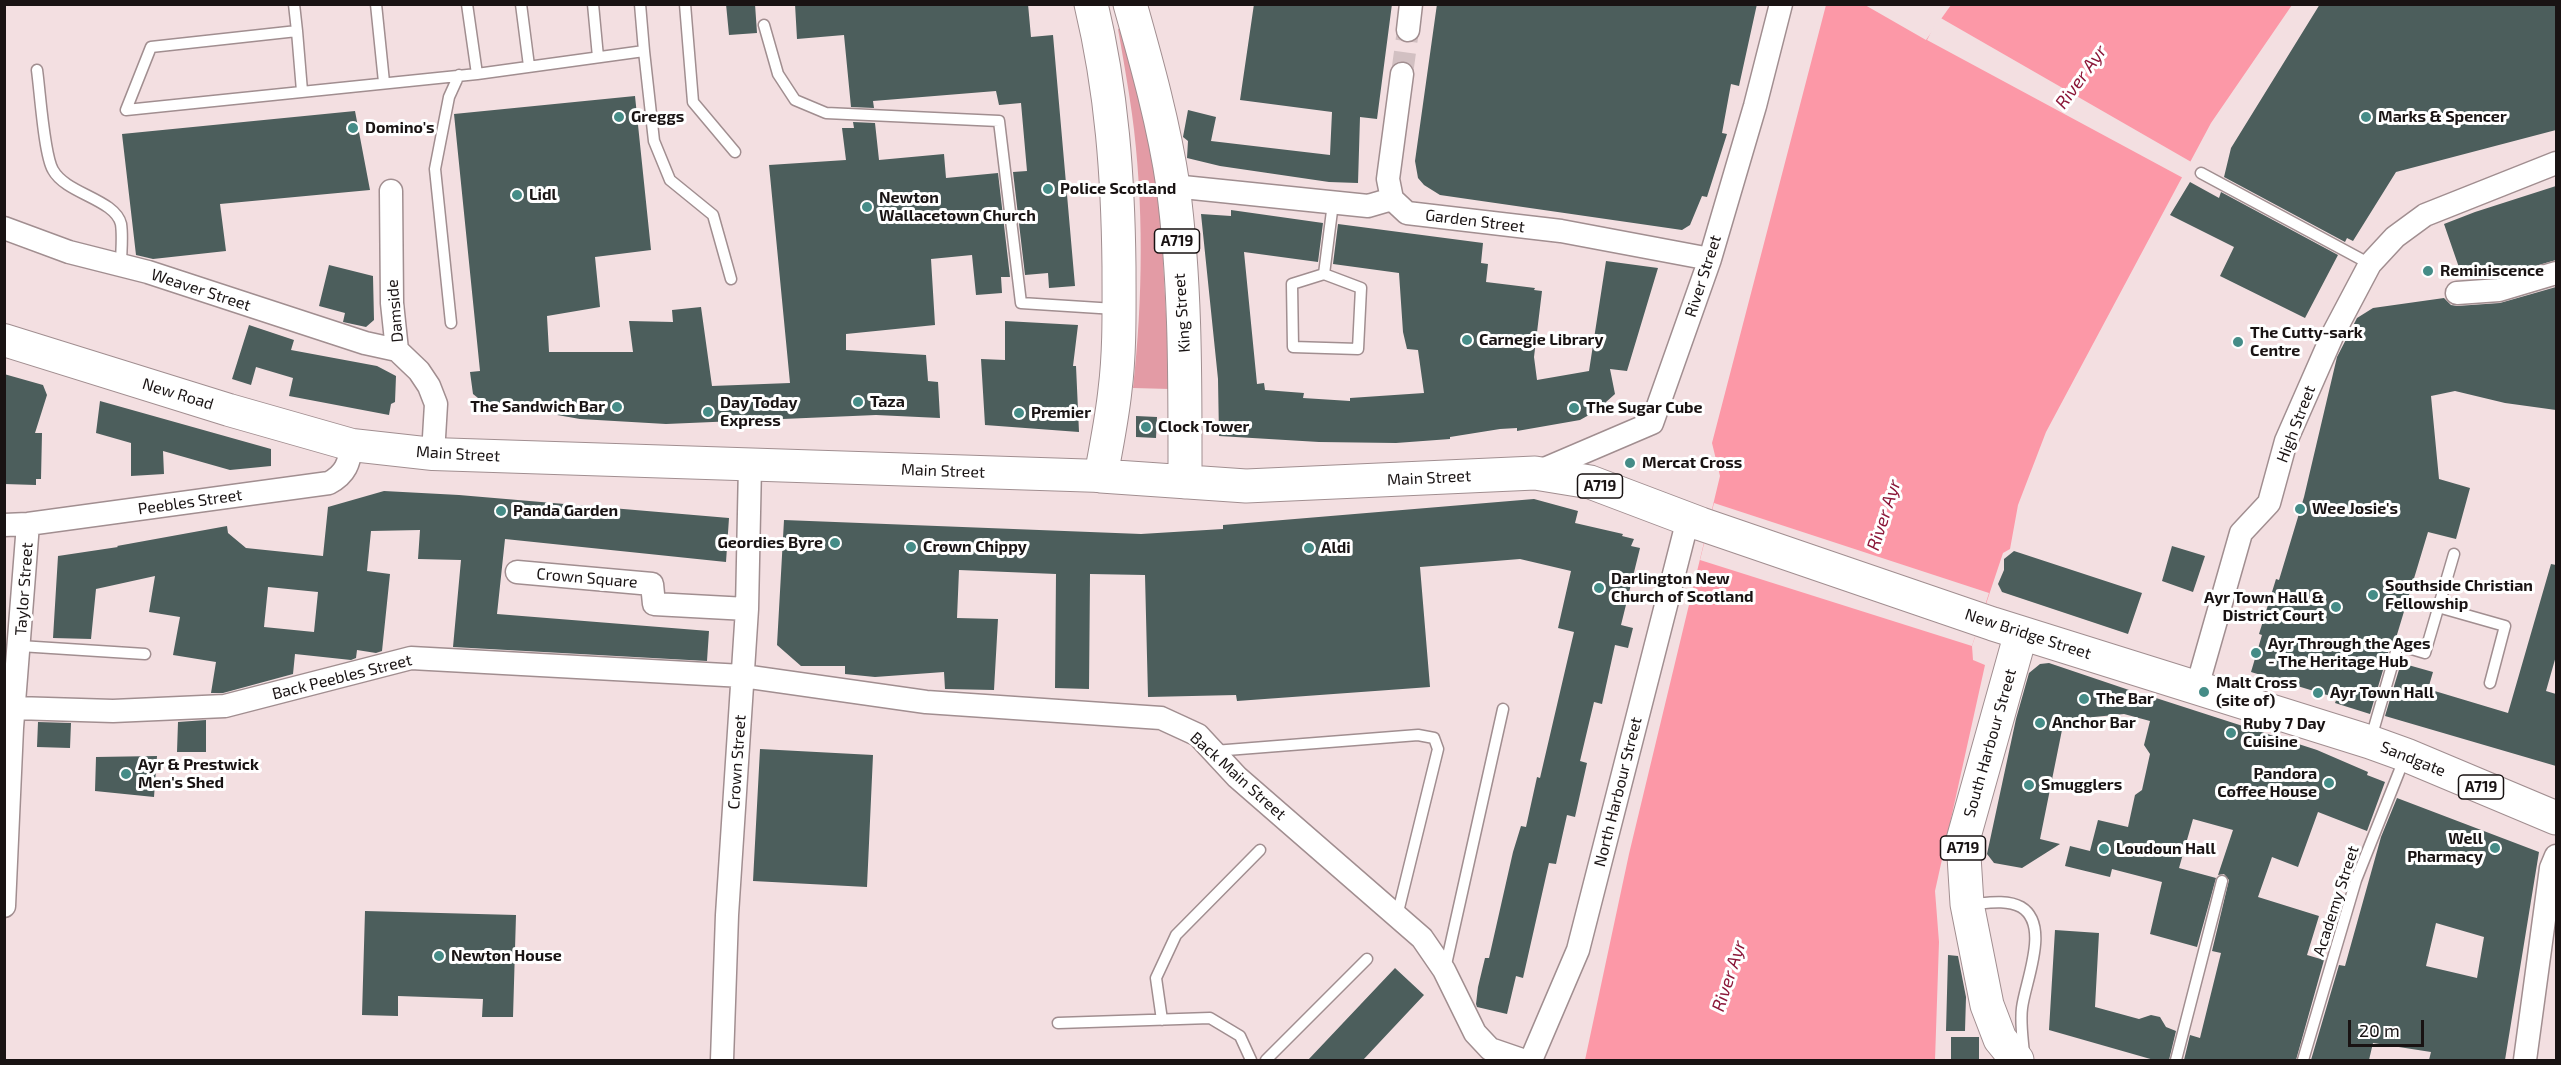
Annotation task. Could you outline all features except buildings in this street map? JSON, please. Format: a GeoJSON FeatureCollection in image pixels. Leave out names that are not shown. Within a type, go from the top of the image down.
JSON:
{"type":"FeatureCollection","features":[{"type":"Feature","properties":{"kind":"main road"},"geometry":{"type":"LineString","coordinates":[[1090,4],[1103,55],[1113,118],[1118,217],[1119,310],[1115,389],[1101,476]]}},
{"type":"Feature","properties":{"kind":"main road","name":"King Street"},"geometry":{"type":"LineString","coordinates":[[1130,4],[1157,103],[1173,186],[1186,343],[1185,482]]}},
{"type":"Feature","properties":{"kind":"main road","name":"Main Street"},"geometry":{"type":"LineString","coordinates":[[1101,476],[1246,486],[1535,473]]}},
{"type":"Feature","properties":{"kind":"main road","name":"A719"},"geometry":{"type":"LineString","coordinates":[[1535,473],[1590,482],[1695,521]]}},
{"type":"Feature","properties":{"kind":"main road","name":"New Bridge Street"},"geometry":{"type":"LineString","coordinates":[[1695,521],[2007,628],[2370,742]]}},
{"type":"Feature","properties":{"kind":"main road","name":"South Harbour Street"},"geometry":{"type":"LineString","coordinates":[[2007,628],[1963,840],[1967,904],[1988,1005],[2000,1039],[2017,1060]]}},
{"type":"Feature","properties":{"kind":"main road","name":"Sandgate"},"geometry":{"type":"LineString","coordinates":[[2370,742],[2406,754],[2556,818]]}},
{"type":"Feature","properties":{"kind":"street"},"geometry":{"type":"LineString","coordinates":[[1408,30],[1411,4]]}},
{"type":"Feature","properties":{"kind":"street","name":"River Street"},"geometry":{"type":"LineString","coordinates":[[1535,473],[1652,423],[1710,260],[1755,106],[1781,4]]}},
{"type":"Feature","properties":{"kind":"street"},"geometry":{"type":"LineString","coordinates":[[1173,186],[1368,206],[1392,199],[1388,179],[1402,74]]}},
{"type":"Feature","properties":{"kind":"street","name":"High Street"},"geometry":{"type":"LineString","coordinates":[[2197,687],[2241,533],[2269,504],[2286,441],[2332,334],[2370,264],[2395,237],[2425,215],[2556,163]]}},
{"type":"Feature","properties":{"kind":"street","name":"Damside"},"geometry":{"type":"LineString","coordinates":[[391,191],[392,303],[397,350],[419,371],[429,386],[436,404],[433,454]]}},
{"type":"Feature","properties":{"kind":"street","name":"Garden Street"},"geometry":{"type":"LineString","coordinates":[[1392,199],[1407,213],[1561,231],[1710,260]]}},
{"type":"Feature","properties":{"kind":"street","name":"Weaver Street"},"geometry":{"type":"LineString","coordinates":[[4,228],[69,252],[121,265],[397,350]]}},
{"type":"Feature","properties":{"kind":"street"},"geometry":{"type":"LineString","coordinates":[[2457,293],[2499,290],[2556,273]]}},
{"type":"Feature","properties":{"kind":"street","name":"New Road"},"geometry":{"type":"LineString","coordinates":[[4,340],[229,410],[352,445]]}},
{"type":"Feature","properties":{"kind":"street","name":"Main Street"},"geometry":{"type":"LineString","coordinates":[[352,445],[433,454],[1101,476]]}},
{"type":"Feature","properties":{"kind":"street","name":"Peebles Street"},"geometry":{"type":"LineString","coordinates":[[4,525],[28,524],[329,483],[342,476],[349,463],[352,445]]}},
{"type":"Feature","properties":{"kind":"street","name":"Crown Street"},"geometry":{"type":"LineString","coordinates":[[722,1060],[727,915],[747,609],[750,465]]}},
{"type":"Feature","properties":{"kind":"street","name":"North Harbour Street"},"geometry":{"type":"LineString","coordinates":[[1531,1060],[1578,950],[1695,521]]}},
{"type":"Feature","properties":{"kind":"street","name":"Taylor Street"},"geometry":{"type":"LineString","coordinates":[[4,906],[11,721],[20,646],[28,524]]}},
{"type":"Feature","properties":{"kind":"street","name":"Crown Square"},"geometry":{"type":"LineString","coordinates":[[517,573],[652,584],[654,604],[747,609]]}},
{"type":"Feature","properties":{"kind":"street","name":"Back Peebles Street"},"geometry":{"type":"LineString","coordinates":[[11,721],[113,711],[225,706],[411,658],[743,676]]}},
{"type":"Feature","properties":{"kind":"street","name":"Back Main Street"},"geometry":{"type":"LineString","coordinates":[[743,676],[926,702],[1161,718],[1198,735],[1211,752],[1422,938],[1444,970],[1475,1033],[1490,1049],[1522,1060]]}},
{"type":"Feature","properties":{"kind":"street"},"geometry":{"type":"LineString","coordinates":[[2525,1060],[2551,868],[2556,856]]}},
{"type":"Feature","properties":{"kind":"lane"},"geometry":{"type":"LineString","coordinates":[[294,4],[302,91]]}},
{"type":"Feature","properties":{"kind":"lane"},"geometry":{"type":"LineString","coordinates":[[376,4],[384,82]]}},
{"type":"Feature","properties":{"kind":"lane"},"geometry":{"type":"LineString","coordinates":[[466,4],[477,74]]}},
{"type":"Feature","properties":{"kind":"lane"},"geometry":{"type":"LineString","coordinates":[[521,4],[529,66]]}},
{"type":"Feature","properties":{"kind":"lane"},"geometry":{"type":"LineString","coordinates":[[593,4],[598,57]]}},
{"type":"Feature","properties":{"kind":"lane"},"geometry":{"type":"LineString","coordinates":[[640,4],[654,141],[670,180],[713,215],[731,279]]}},
{"type":"Feature","properties":{"kind":"lane"},"geometry":{"type":"LineString","coordinates":[[686,4],[693,102],[735,152]]}},
{"type":"Feature","properties":{"kind":"lane"},"geometry":{"type":"LineString","coordinates":[[764,25],[778,74],[795,100],[826,113],[999,121],[1021,303],[1119,310]]}},
{"type":"Feature","properties":{"kind":"lane"},"geometry":{"type":"LineString","coordinates":[[297,31],[152,47],[126,110],[477,74],[644,51]]}},
{"type":"Feature","properties":{"kind":"lane"},"geometry":{"type":"LineString","coordinates":[[37,70],[48,150],[54,171],[67,185],[108,207],[118,217],[121,265]]}},
{"type":"Feature","properties":{"kind":"lane"},"geometry":{"type":"LineString","coordinates":[[451,323],[435,169],[449,97],[459,75]]}},
{"type":"Feature","properties":{"kind":"lane"},"geometry":{"type":"LineString","coordinates":[[2201,173],[2370,264]]}},
{"type":"Feature","properties":{"kind":"lane"},"geometry":{"type":"LineString","coordinates":[[1324,274],[1333,203]]}},
{"type":"Feature","properties":{"kind":"lane"},"geometry":{"type":"LineString","coordinates":[[1324,274],[1361,288],[1358,350],[1293,347],[1292,284],[1324,274]]}},
{"type":"Feature","properties":{"kind":"lane"},"geometry":{"type":"LineString","coordinates":[[2370,742],[2398,645],[2425,653],[2454,554]]}},
{"type":"Feature","properties":{"kind":"lane"},"geometry":{"type":"LineString","coordinates":[[2438,607],[2505,626],[2490,683]]}},
{"type":"Feature","properties":{"kind":"lane"},"geometry":{"type":"LineString","coordinates":[[20,646],[145,654]]}},
{"type":"Feature","properties":{"kind":"lane"},"geometry":{"type":"LineString","coordinates":[[1444,970],[1503,709]]}},
{"type":"Feature","properties":{"kind":"lane"},"geometry":{"type":"LineString","coordinates":[[1211,752],[1418,735],[1434,738],[1438,749],[1397,916]]}},
{"type":"Feature","properties":{"kind":"lane","name":"Academy Street"},"geometry":{"type":"LineString","coordinates":[[2302,1060],[2356,880],[2406,754]]}},
{"type":"Feature","properties":{"kind":"lane"},"geometry":{"type":"LineString","coordinates":[[1162,1020],[1156,978],[1176,935],[1260,850]]}},
{"type":"Feature","properties":{"kind":"lane"},"geometry":{"type":"LineString","coordinates":[[2176,1060],[2222,881]]}},
{"type":"Feature","properties":{"kind":"lane"},"geometry":{"type":"LineString","coordinates":[[1967,904],[2009,903],[2023,908],[2033,921],[2037,936],[2021,1010],[2025,1060]]}},
{"type":"Feature","properties":{"kind":"lane"},"geometry":{"type":"LineString","coordinates":[[1266,1060],[1367,959]]}},
{"type":"Feature","properties":{"kind":"lane"},"geometry":{"type":"LineString","coordinates":[[1058,1023],[1210,1018],[1240,1036],[1251,1060]]}},
{"type":"Feature","properties":{"kind":"shaded area"},"geometry":{"type":"Polygon","coordinates":[[[1124,27],[1147,129],[1160,203],[1170,389],[1133,388],[1139,320],[1141,251],[1136,147],[1118,29],[1124,27]]]}},
{"type":"Feature","properties":{"kind":"water","name":"River Ayr"},"geometry":{"type":"Polygon","coordinates":[[[1826,5],[1865,5],[1926,40],[1951,5],[2292,5],[2211,123],[2046,432],[2018,505],[2010,549],[2003,553],[1972,646],[1973,660],[1985,665],[1935,891],[1939,942],[1935,1060],[1585,1060],[1629,854],[1720,476],[1712,443],[1826,5]]]}},
{"type":"Feature","properties":{"kind":"pier"},"geometry":{"type":"Polygon","coordinates":[[[1939,17],[2193,163],[2185,179],[1927,40],[1939,17]]]}},
{"type":"Feature","properties":{"kind":"pier"},"geometry":{"type":"Polygon","coordinates":[[[1714,503],[1989,593],[1972,646],[1700,560],[1714,503]]]}},
{"type":"Feature","properties":{"kind":"tunnel"},"geometry":{"type":"LineString","coordinates":[[1402,74],[1408,30]]}},
{"type":"Feature","properties":{"kind":"place","name":"Greggs"},"geometry":{"type":"Point","coordinates":[619,117]}},
{"type":"Feature","properties":{"kind":"place","name":"Marks & Spencer"},"geometry":{"type":"Point","coordinates":[2366,117]}},
{"type":"Feature","properties":{"kind":"place","name":"Domino's"},"geometry":{"type":"Point","coordinates":[353,128]}},
{"type":"Feature","properties":{"kind":"place","name":"Police Scotland"},"geometry":{"type":"Point","coordinates":[1048,189]}},
{"type":"Feature","properties":{"kind":"place","name":"Lidl"},"geometry":{"type":"Point","coordinates":[517,195]}},
{"type":"Feature","properties":{"kind":"place","name":"Newton Wallacetown Church"},"geometry":{"type":"Point","coordinates":[867,207]}},
{"type":"Feature","properties":{"kind":"place","name":"Reminiscence"},"geometry":{"type":"Point","coordinates":[2428,271]}},
{"type":"Feature","properties":{"kind":"place","name":"Carnegie Library"},"geometry":{"type":"Point","coordinates":[1467,340]}},
{"type":"Feature","properties":{"kind":"place","name":"The Cutty-sark Centre"},"geometry":{"type":"Point","coordinates":[2238,342]}},
{"type":"Feature","properties":{"kind":"place","name":"Taza"},"geometry":{"type":"Point","coordinates":[858,402]}},
{"type":"Feature","properties":{"kind":"place","name":"The Sandwich Bar"},"geometry":{"type":"Point","coordinates":[617,407]}},
{"type":"Feature","properties":{"kind":"place","name":"The Sugar Cube"},"geometry":{"type":"Point","coordinates":[1574,408]}},
{"type":"Feature","properties":{"kind":"place","name":"Day Today Express"},"geometry":{"type":"Point","coordinates":[708,412]}},
{"type":"Feature","properties":{"kind":"place","name":"Premier"},"geometry":{"type":"Point","coordinates":[1019,413]}},
{"type":"Feature","properties":{"kind":"place","name":"Clock Tower"},"geometry":{"type":"Point","coordinates":[1146,427]}},
{"type":"Feature","properties":{"kind":"place","name":"Mercat Cross"},"geometry":{"type":"Point","coordinates":[1630,463]}},
{"type":"Feature","properties":{"kind":"place","name":"Wee Josie's"},"geometry":{"type":"Point","coordinates":[2300,509]}},
{"type":"Feature","properties":{"kind":"place","name":"Panda Garden"},"geometry":{"type":"Point","coordinates":[501,511]}},
{"type":"Feature","properties":{"kind":"place","name":"Geordies Byre"},"geometry":{"type":"Point","coordinates":[835,543]}},
{"type":"Feature","properties":{"kind":"place","name":"Crown Chippy"},"geometry":{"type":"Point","coordinates":[911,547]}},
{"type":"Feature","properties":{"kind":"place","name":"Aldi"},"geometry":{"type":"Point","coordinates":[1309,548]}},
{"type":"Feature","properties":{"kind":"place","name":"Darlington New Church of Scotland"},"geometry":{"type":"Point","coordinates":[1599,588]}},
{"type":"Feature","properties":{"kind":"place","name":"Southside Christian Fellowship"},"geometry":{"type":"Point","coordinates":[2373,595]}},
{"type":"Feature","properties":{"kind":"place","name":"Ayr Town Hall & District Court"},"geometry":{"type":"Point","coordinates":[2336,607]}},
{"type":"Feature","properties":{"kind":"place","name":"Ayr Through the Ages - The Heritage Hub"},"geometry":{"type":"Point","coordinates":[2256,653]}},
{"type":"Feature","properties":{"kind":"place","name":"Malt Cross (site of)"},"geometry":{"type":"Point","coordinates":[2204,692]}},
{"type":"Feature","properties":{"kind":"place","name":"Ayr Town Hall"},"geometry":{"type":"Point","coordinates":[2318,693]}},
{"type":"Feature","properties":{"kind":"place","name":"The Bar"},"geometry":{"type":"Point","coordinates":[2084,699]}},
{"type":"Feature","properties":{"kind":"place","name":"Anchor Bar"},"geometry":{"type":"Point","coordinates":[2040,723]}},
{"type":"Feature","properties":{"kind":"place","name":"Ruby 7 Day Cuisine"},"geometry":{"type":"Point","coordinates":[2231,733]}},
{"type":"Feature","properties":{"kind":"place","name":"Ayr & Prestwick Men's Shed"},"geometry":{"type":"Point","coordinates":[126,774]}},
{"type":"Feature","properties":{"kind":"place","name":"Pandora Coffee House"},"geometry":{"type":"Point","coordinates":[2329,783]}},
{"type":"Feature","properties":{"kind":"place","name":"Smugglers"},"geometry":{"type":"Point","coordinates":[2029,785]}},
{"type":"Feature","properties":{"kind":"place","name":"Well Pharmacy"},"geometry":{"type":"Point","coordinates":[2495,848]}},
{"type":"Feature","properties":{"kind":"place","name":"Loudoun Hall"},"geometry":{"type":"Point","coordinates":[2104,849]}},
{"type":"Feature","properties":{"kind":"place","name":"Newton House"},"geometry":{"type":"Point","coordinates":[439,956]}}]}
